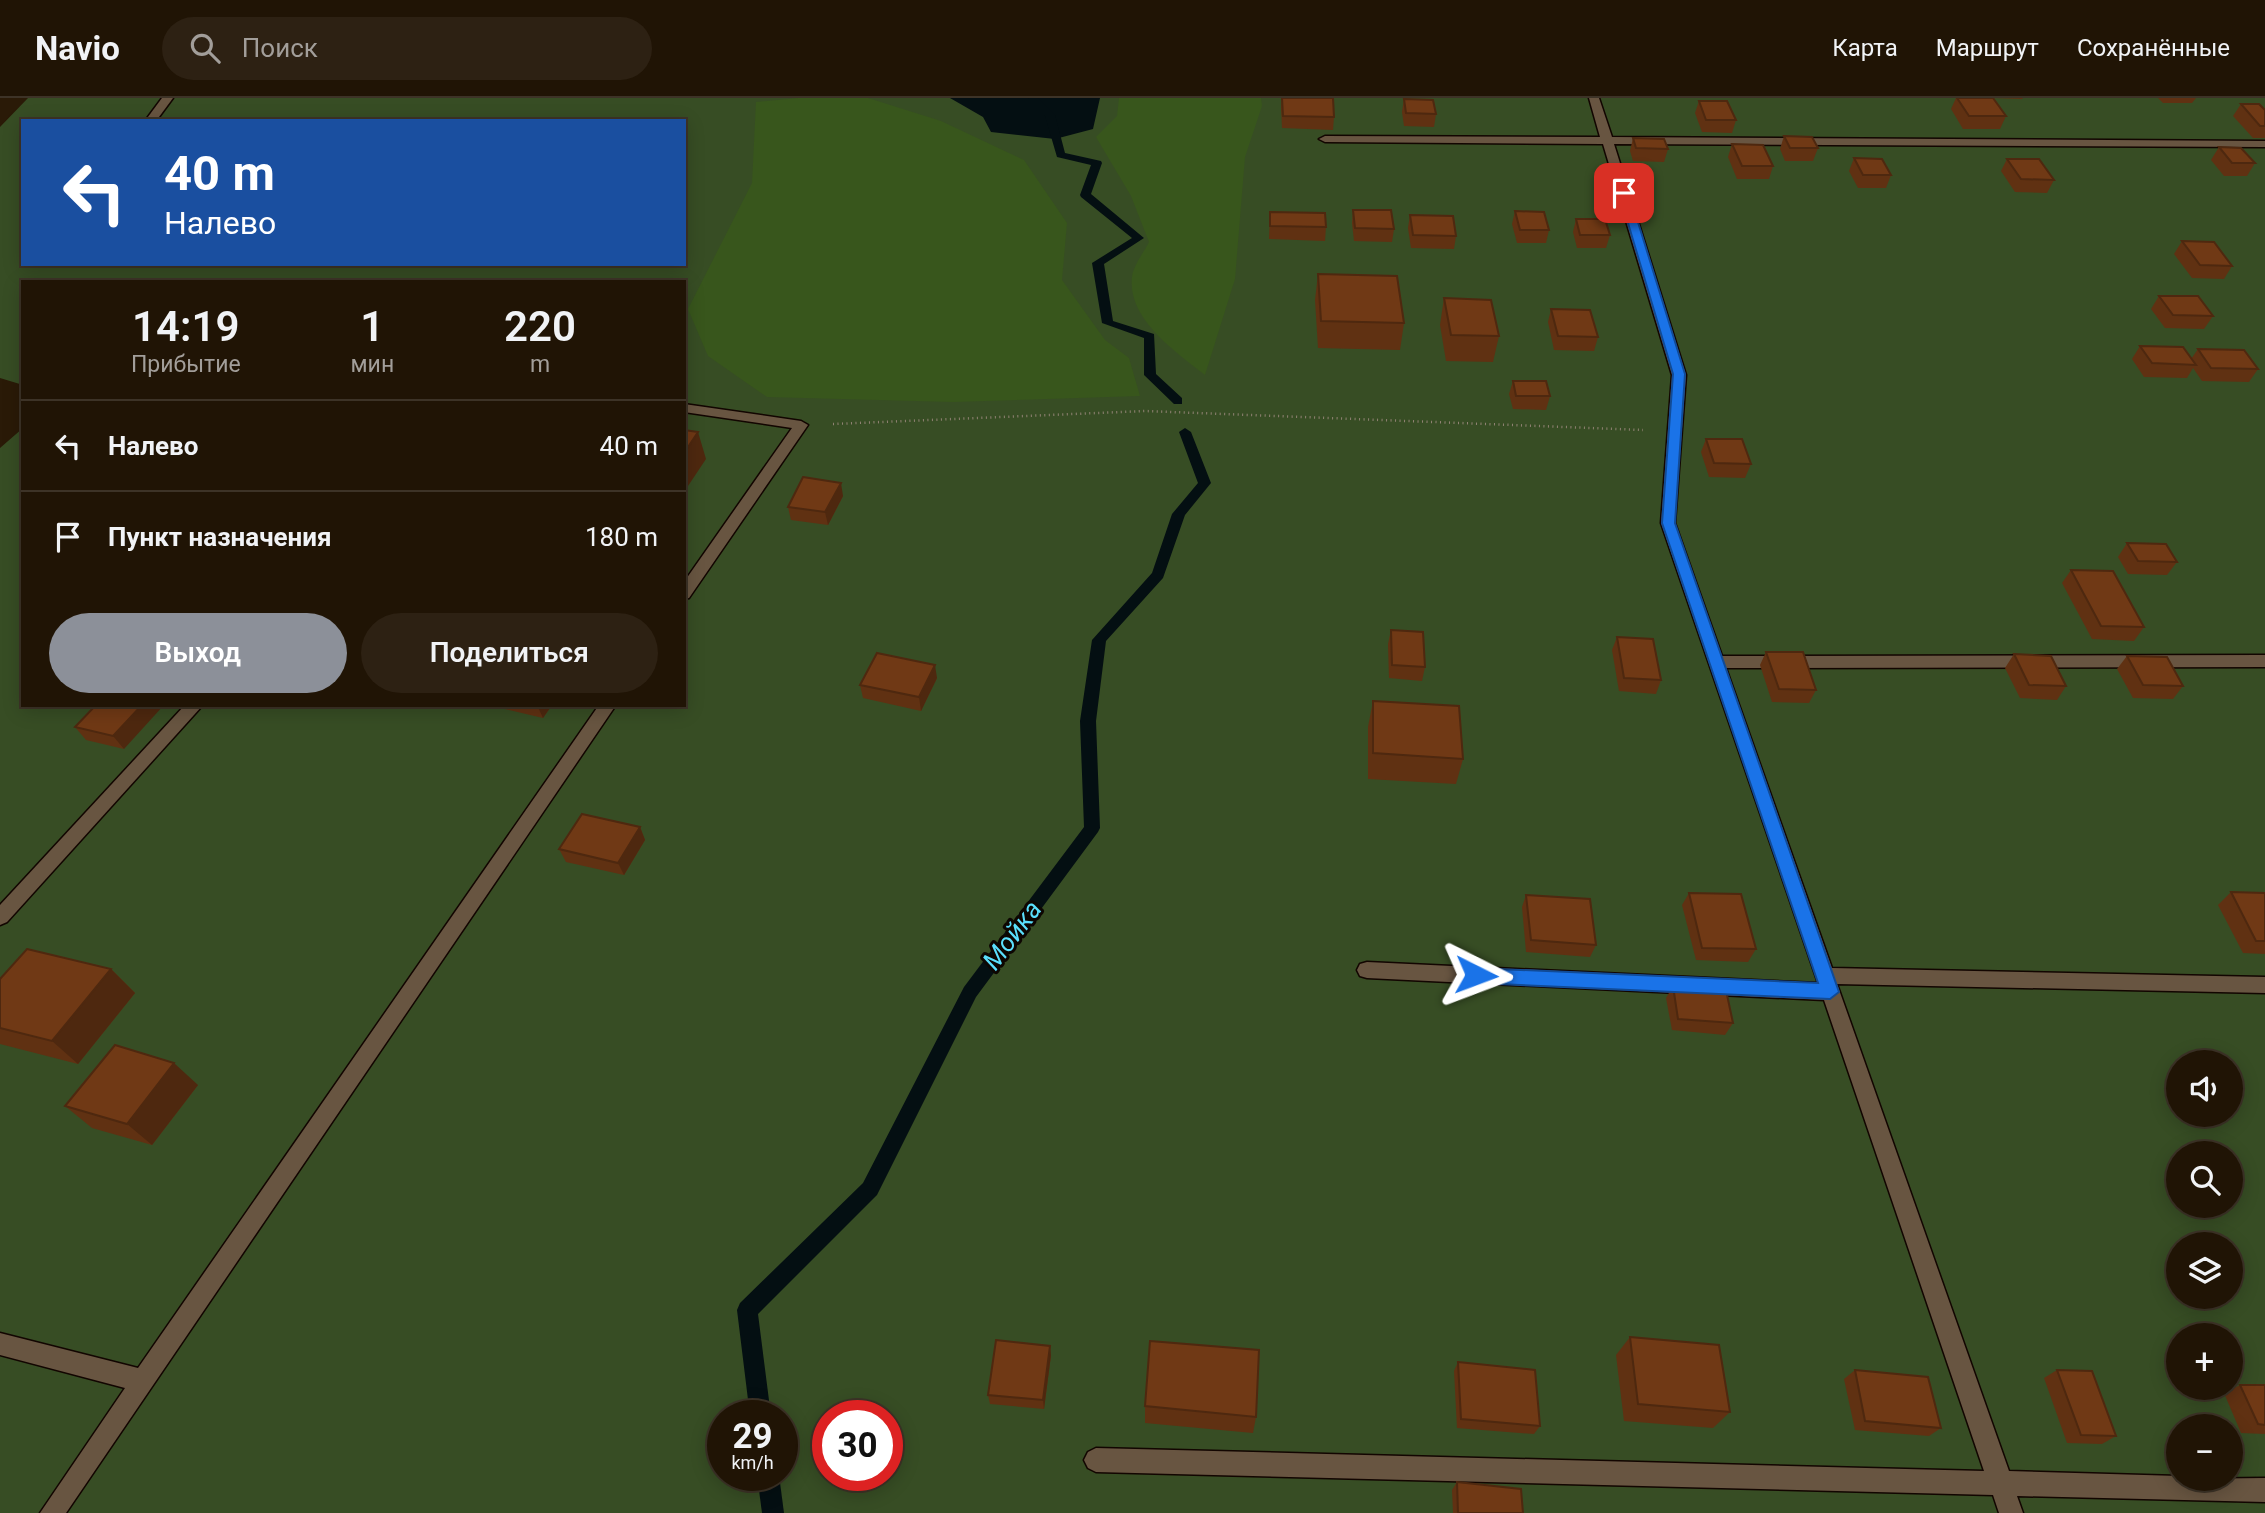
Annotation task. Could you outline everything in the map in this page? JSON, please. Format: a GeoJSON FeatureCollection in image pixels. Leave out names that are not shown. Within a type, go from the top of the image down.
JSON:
{"type":"FeatureCollection","features":[{"type":"Feature","properties":{"kind":"street"},"geometry":{"type":"LineString","coordinates":[[152,119],[168,98]]}},
{"type":"Feature","properties":{"kind":"street"},"geometry":{"type":"LineString","coordinates":[[1594,98],[1679,374],[1668,523],[2011,1513]]}},
{"type":"Feature","properties":{"kind":"street"},"geometry":{"type":"LineString","coordinates":[[1325,139],[2265,144]]}},
{"type":"Feature","properties":{"kind":"street"},"geometry":{"type":"LineString","coordinates":[[686,408],[801,425],[686,591]]}},
{"type":"Feature","properties":{"kind":"street"},"geometry":{"type":"LineString","coordinates":[[1716,662],[2265,661]]}},
{"type":"Feature","properties":{"kind":"street"},"geometry":{"type":"LineString","coordinates":[[0,917],[193,707]]}},
{"type":"Feature","properties":{"kind":"street"},"geometry":{"type":"LineString","coordinates":[[52,1513],[607,707]]}},
{"type":"Feature","properties":{"kind":"street"},"geometry":{"type":"LineString","coordinates":[[1367,970],[1827,984],[2265,985]]}},
{"type":"Feature","properties":{"kind":"street"},"geometry":{"type":"LineString","coordinates":[[0,1344],[143,1381]]}},
{"type":"Feature","properties":{"kind":"street"},"geometry":{"type":"LineString","coordinates":[[1096,1460],[2265,1490]]}},
{"type":"Feature","properties":{"kind":"path"},"geometry":{"type":"LineString","coordinates":[[801,425],[1145,411],[1675,431]]}},
{"type":"Feature","properties":{"kind":"green space"},"geometry":{"type":"Polygon","coordinates":[[[28,98],[2265,98],[2265,1513],[0,1513],[0,448],[21,430],[21,707],[686,707],[686,280],[21,280],[21,384],[0,378],[0,127],[28,98]]]}},
{"type":"Feature","properties":{"kind":"green space"},"geometry":{"type":"Polygon","coordinates":[[[798,98],[868,98],[941,121],[1024,160],[1067,223],[1062,280],[1105,340],[1129,358],[1140,396],[953,402],[767,397],[708,356],[688,309],[752,183],[756,102],[798,98]]]}},
{"type":"Feature","properties":{"kind":"green space"},"geometry":{"type":"Polygon","coordinates":[[[1119,98],[1261,98],[1262,106],[1245,157],[1235,279],[1205,375],[1156,333],[1137,307],[1132,277],[1149,242],[1131,196],[1096,137],[1117,116],[1119,98]]]}},
{"type":"Feature","properties":{"kind":"shaded area"},"geometry":{"type":"Polygon","coordinates":[[[950,98],[1100,98],[1093,129],[1055,139],[991,132],[983,117],[950,98]]]}},
{"type":"Feature","properties":{"kind":"building"},"geometry":{"type":"Polygon","coordinates":[[[1282,98],[1333,98],[1334,117],[1283,116],[1282,98]]]}},
{"type":"Feature","properties":{"kind":"building"},"geometry":{"type":"Polygon","coordinates":[[[1957,98],[1993,98],[2006,116],[1969,116],[1957,98]]]}},
{"type":"Feature","properties":{"kind":"building"},"geometry":{"type":"Polygon","coordinates":[[[1404,99],[1433,100],[1436,114],[1406,113],[1404,99]]]}},
{"type":"Feature","properties":{"kind":"building"},"geometry":{"type":"Polygon","coordinates":[[[1699,101],[1727,101],[1736,120],[1706,120],[1699,101]]]}},
{"type":"Feature","properties":{"kind":"building"},"geometry":{"type":"Polygon","coordinates":[[[2241,104],[2259,104],[2265,110],[2265,126],[2260,126],[2241,104]]]}},
{"type":"Feature","properties":{"kind":"building"},"geometry":{"type":"Polygon","coordinates":[[[1784,136],[1812,137],[1818,148],[1790,148],[1784,136]]]}},
{"type":"Feature","properties":{"kind":"building"},"geometry":{"type":"Polygon","coordinates":[[[1633,138],[1664,139],[1668,149],[1636,148],[1633,138]]]}},
{"type":"Feature","properties":{"kind":"building"},"geometry":{"type":"Polygon","coordinates":[[[1732,144],[1763,145],[1773,166],[1742,166],[1732,144]]]}},
{"type":"Feature","properties":{"kind":"building"},"geometry":{"type":"Polygon","coordinates":[[[2219,147],[2241,148],[2255,163],[2232,163],[2219,147]]]}},
{"type":"Feature","properties":{"kind":"building"},"geometry":{"type":"Polygon","coordinates":[[[1854,158],[1882,159],[1891,175],[1863,175],[1854,158]]]}},
{"type":"Feature","properties":{"kind":"building"},"geometry":{"type":"Polygon","coordinates":[[[2007,159],[2039,159],[2054,180],[2021,179],[2007,159]]]}},
{"type":"Feature","properties":{"kind":"building"},"geometry":{"type":"Polygon","coordinates":[[[1353,210],[1391,210],[1394,229],[1355,228],[1353,210]]]}},
{"type":"Feature","properties":{"kind":"building"},"geometry":{"type":"Polygon","coordinates":[[[1515,211],[1544,212],[1549,230],[1520,230],[1515,211]]]}},
{"type":"Feature","properties":{"kind":"building"},"geometry":{"type":"Polygon","coordinates":[[[1270,212],[1325,213],[1326,227],[1270,226],[1270,212]]]}},
{"type":"Feature","properties":{"kind":"building"},"geometry":{"type":"Polygon","coordinates":[[[1410,215],[1453,216],[1456,236],[1413,235],[1410,215]]]}},
{"type":"Feature","properties":{"kind":"building"},"geometry":{"type":"Polygon","coordinates":[[[1576,219],[1605,219],[1610,235],[1580,235],[1576,219]]]}},
{"type":"Feature","properties":{"kind":"building"},"geometry":{"type":"Polygon","coordinates":[[[2182,241],[2214,242],[2232,266],[2200,265],[2182,241]]]}},
{"type":"Feature","properties":{"kind":"building"},"geometry":{"type":"Polygon","coordinates":[[[1318,274],[1397,276],[1404,323],[1321,321],[1318,274]]]}},
{"type":"Feature","properties":{"kind":"building"},"geometry":{"type":"Polygon","coordinates":[[[2159,296],[2198,296],[2213,316],[2173,315],[2159,296]]]}},
{"type":"Feature","properties":{"kind":"building"},"geometry":{"type":"Polygon","coordinates":[[[1444,298],[1491,300],[1499,336],[1451,335],[1444,298]]]}},
{"type":"Feature","properties":{"kind":"building"},"geometry":{"type":"Polygon","coordinates":[[[1551,309],[1590,310],[1598,337],[1558,336],[1551,309]]]}},
{"type":"Feature","properties":{"kind":"building"},"geometry":{"type":"Polygon","coordinates":[[[2140,346],[2183,347],[2196,365],[2152,363],[2140,346]]]}},
{"type":"Feature","properties":{"kind":"building"},"geometry":{"type":"Polygon","coordinates":[[[2198,349],[2244,350],[2258,369],[2211,368],[2198,349]]]}},
{"type":"Feature","properties":{"kind":"building"},"geometry":{"type":"Polygon","coordinates":[[[1513,381],[1546,381],[1550,396],[1516,396],[1513,381]]]}},
{"type":"Feature","properties":{"kind":"building"},"geometry":{"type":"Polygon","coordinates":[[[686,430],[698,432],[686,450],[686,430]]]}},
{"type":"Feature","properties":{"kind":"building"},"geometry":{"type":"Polygon","coordinates":[[[1706,439],[1742,439],[1751,464],[1714,463],[1706,439]]]}},
{"type":"Feature","properties":{"kind":"building"},"geometry":{"type":"Polygon","coordinates":[[[803,477],[841,483],[825,512],[788,507],[803,477]]]}},
{"type":"Feature","properties":{"kind":"building"},"geometry":{"type":"Polygon","coordinates":[[[2127,543],[2166,544],[2177,562],[2138,561],[2127,543]]]}},
{"type":"Feature","properties":{"kind":"building"},"geometry":{"type":"Polygon","coordinates":[[[2071,570],[2113,571],[2144,627],[2101,626],[2071,570]]]}},
{"type":"Feature","properties":{"kind":"building"},"geometry":{"type":"Polygon","coordinates":[[[1391,630],[1423,632],[1425,667],[1392,665],[1391,630]]]}},
{"type":"Feature","properties":{"kind":"building"},"geometry":{"type":"Polygon","coordinates":[[[1617,637],[1653,639],[1661,680],[1624,678],[1617,637]]]}},
{"type":"Feature","properties":{"kind":"building"},"geometry":{"type":"Polygon","coordinates":[[[1766,652],[1803,652],[1816,690],[1779,689],[1766,652]]]}},
{"type":"Feature","properties":{"kind":"building"},"geometry":{"type":"Polygon","coordinates":[[[877,653],[935,665],[919,697],[860,685],[877,653]]]}},
{"type":"Feature","properties":{"kind":"building"},"geometry":{"type":"Polygon","coordinates":[[[2014,654],[2051,656],[2066,686],[2029,685],[2014,654]]]}},
{"type":"Feature","properties":{"kind":"building"},"geometry":{"type":"Polygon","coordinates":[[[2127,656],[2167,657],[2183,686],[2143,685],[2127,656]]]}},
{"type":"Feature","properties":{"kind":"building"},"geometry":{"type":"Polygon","coordinates":[[[1373,701],[1459,706],[1463,759],[1373,753],[1373,701]]]}},
{"type":"Feature","properties":{"kind":"building"},"geometry":{"type":"Polygon","coordinates":[[[94,707],[140,707],[113,736],[75,727],[94,707]]]}},
{"type":"Feature","properties":{"kind":"building"},"geometry":{"type":"Polygon","coordinates":[[[582,814],[640,827],[618,863],[559,849],[582,814]]]}},
{"type":"Feature","properties":{"kind":"building"},"geometry":{"type":"Polygon","coordinates":[[[2231,892],[2265,893],[2265,941],[2256,941],[2231,892]]]}},
{"type":"Feature","properties":{"kind":"building"},"geometry":{"type":"Polygon","coordinates":[[[1689,893],[1741,894],[1756,949],[1702,948],[1689,893]]]}},
{"type":"Feature","properties":{"kind":"building"},"geometry":{"type":"Polygon","coordinates":[[[1526,895],[1590,899],[1596,945],[1531,940],[1526,895]]]}},
{"type":"Feature","properties":{"kind":"building"},"geometry":{"type":"Polygon","coordinates":[[[27,949],[111,969],[52,1041],[0,1028],[0,979],[27,949]]]}},
{"type":"Feature","properties":{"kind":"building"},"geometry":{"type":"Polygon","coordinates":[[[1673,986],[1726,990],[1733,1023],[1678,1019],[1673,986]]]}},
{"type":"Feature","properties":{"kind":"building"},"geometry":{"type":"Polygon","coordinates":[[[115,1045],[174,1063],[127,1124],[65,1106],[115,1045]]]}},
{"type":"Feature","properties":{"kind":"building"},"geometry":{"type":"Polygon","coordinates":[[[1630,1337],[1719,1345],[1730,1412],[1638,1404],[1630,1337]]]}},
{"type":"Feature","properties":{"kind":"building"},"geometry":{"type":"Polygon","coordinates":[[[996,1340],[1050,1346],[1043,1400],[988,1395],[996,1340]]]}},
{"type":"Feature","properties":{"kind":"building"},"geometry":{"type":"Polygon","coordinates":[[[1150,1341],[1259,1350],[1256,1417],[1145,1406],[1150,1341]]]}},
{"type":"Feature","properties":{"kind":"building"},"geometry":{"type":"Polygon","coordinates":[[[1458,1362],[1535,1370],[1540,1426],[1461,1419],[1458,1362]]]}},
{"type":"Feature","properties":{"kind":"building"},"geometry":{"type":"Polygon","coordinates":[[[1855,1370],[1928,1377],[1941,1428],[1865,1421],[1855,1370]]]}},
{"type":"Feature","properties":{"kind":"building"},"geometry":{"type":"Polygon","coordinates":[[[2057,1370],[2092,1371],[2116,1436],[2081,1435],[2057,1370]]]}},
{"type":"Feature","properties":{"kind":"building"},"geometry":{"type":"Polygon","coordinates":[[[2243,1385],[2265,1385],[2265,1425],[2258,1424],[2243,1392],[2243,1385]]]}},
{"type":"Feature","properties":{"kind":"building"},"geometry":{"type":"Polygon","coordinates":[[[1457,1482],[1521,1489],[1523,1513],[1458,1513],[1457,1482]]]}},
{"type":"Feature","properties":{"kind":"waterway","name":"Мойка"},"geometry":{"type":"LineString","coordinates":[[1033,98],[1050,115],[1061,155],[1097,163],[1085,195],[1139,238],[1098,263],[1108,323],[1150,336],[1150,375],[1178,401]]}},
{"type":"Feature","properties":{"kind":"waterway","name":"Мойка"},"geometry":{"type":"LineString","coordinates":[[759,1400],[747,1310],[870,1189],[970,992],[1092,828],[1088,721],[1099,640],[1158,575],[1179,514],[1205,483],[1185,432]]}},
{"type":"Feature","properties":{"kind":"waterway","name":"Мойка"},"geometry":{"type":"LineString","coordinates":[[770,1491],[773,1513]]}},
{"type":"Feature","properties":{"kind":"route"},"geometry":{"type":"LineString","coordinates":[[1476,975],[1830,992],[1668,523],[1679,374],[1624,193]]}}]}
